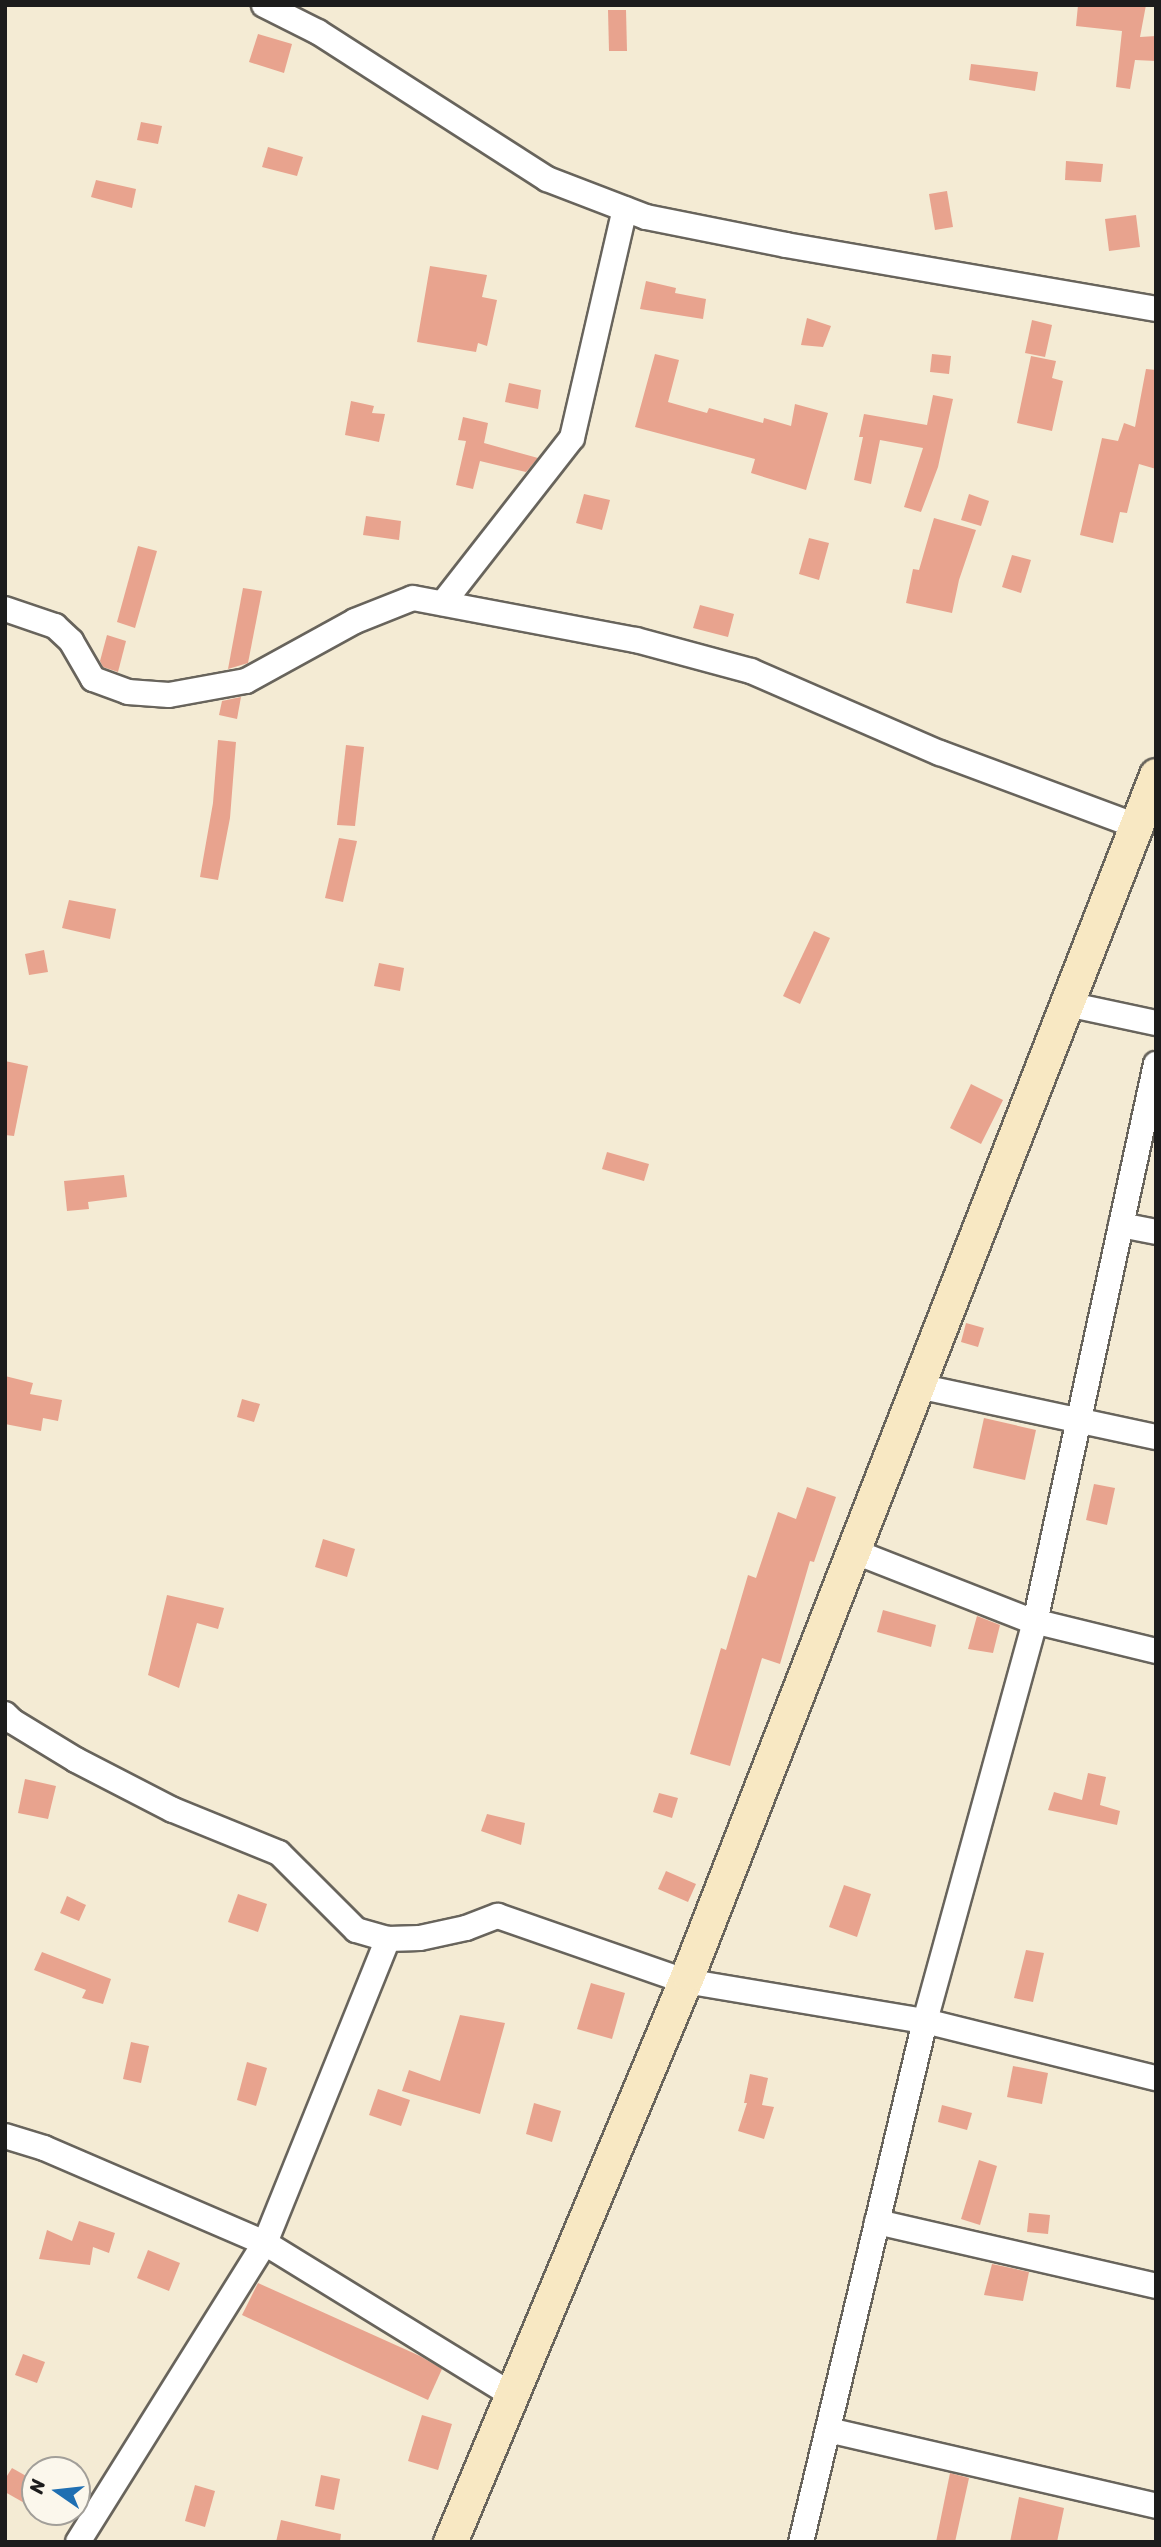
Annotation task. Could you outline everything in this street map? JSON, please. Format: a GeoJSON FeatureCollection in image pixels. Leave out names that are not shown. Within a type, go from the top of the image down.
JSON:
{"type":"FeatureCollection","features":[{"type":"Feature","properties":{"kind":"street"},"geometry":{"type":"LineString","coordinates":[[264,5],[318,32],[547,179],[646,217],[786,245],[1156,309]]}},
{"type":"Feature","properties":{"kind":"street"},"geometry":{"type":"LineString","coordinates":[[443,603],[572,438],[625,209]]}},
{"type":"Feature","properties":{"kind":"street"},"geometry":{"type":"LineString","coordinates":[[5,609],[55,626],[71,641],[93,679],[128,692],[169,695],[246,681],[343,627],[413,598],[443,603],[636,640],[751,671],[940,753],[1148,802],[1066,1004],[685,1981],[450,2542]]}},
{"type":"Feature","properties":{"kind":"street"},"geometry":{"type":"LineString","coordinates":[[1066,1004],[1156,1023]]}},
{"type":"Feature","properties":{"kind":"street"},"geometry":{"type":"LineString","coordinates":[[801,2542],[925,2021],[1035,1622],[1156,1064]]}},
{"type":"Feature","properties":{"kind":"street"},"geometry":{"type":"LineString","coordinates":[[1121,1225],[1156,1232]]}},
{"type":"Feature","properties":{"kind":"street"},"geometry":{"type":"LineString","coordinates":[[918,1386],[1156,1437]]}},
{"type":"Feature","properties":{"kind":"street"},"geometry":{"type":"LineString","coordinates":[[853,1551],[1035,1622],[1156,1651]]}},
{"type":"Feature","properties":{"kind":"street"},"geometry":{"type":"LineString","coordinates":[[5,1714],[76,1760],[149,1798],[279,1853],[356,1930],[388,1939],[420,1938],[466,1928],[498,1916],[685,1981],[925,2021],[1156,2078]]}},
{"type":"Feature","properties":{"kind":"street"},"geometry":{"type":"LineString","coordinates":[[78,2542],[265,2243],[388,1939]]}},
{"type":"Feature","properties":{"kind":"street"},"geometry":{"type":"LineString","coordinates":[[5,2136],[44,2148],[265,2243],[512,2395]]}},
{"type":"Feature","properties":{"kind":"street"},"geometry":{"type":"LineString","coordinates":[[877,2222],[1156,2286]]}},
{"type":"Feature","properties":{"kind":"street"},"geometry":{"type":"LineString","coordinates":[[828,2430],[1156,2506]]}},
{"type":"Feature","properties":{"kind":"building"},"geometry":{"type":"Polygon","coordinates":[[[1078,5],[1146,5],[1140,37],[1156,36],[1156,61],[1135,60],[1130,89],[1116,87],[1122,31],[1076,26],[1078,5]]]}},
{"type":"Feature","properties":{"kind":"building"},"geometry":{"type":"Polygon","coordinates":[[[608,10],[626,10],[627,51],[609,51],[608,10]]]}},
{"type":"Feature","properties":{"kind":"building"},"geometry":{"type":"Polygon","coordinates":[[[258,34],[292,44],[284,73],[249,62],[258,34]]]}},
{"type":"Feature","properties":{"kind":"building"},"geometry":{"type":"Polygon","coordinates":[[[971,64],[1038,72],[1035,91],[969,80],[971,64]]]}},
{"type":"Feature","properties":{"kind":"building"},"geometry":{"type":"Polygon","coordinates":[[[141,122],[162,126],[158,144],[137,140],[141,122]]]}},
{"type":"Feature","properties":{"kind":"building"},"geometry":{"type":"Polygon","coordinates":[[[268,147],[303,157],[297,176],[262,167],[268,147]]]}},
{"type":"Feature","properties":{"kind":"building"},"geometry":{"type":"Polygon","coordinates":[[[1066,161],[1103,164],[1101,182],[1065,180],[1066,161]]]}},
{"type":"Feature","properties":{"kind":"building"},"geometry":{"type":"Polygon","coordinates":[[[96,180],[136,189],[132,208],[91,197],[96,180]]]}},
{"type":"Feature","properties":{"kind":"building"},"geometry":{"type":"Polygon","coordinates":[[[947,191],[953,227],[935,230],[929,194],[947,191]]]}},
{"type":"Feature","properties":{"kind":"building"},"geometry":{"type":"Polygon","coordinates":[[[1136,215],[1140,247],[1109,251],[1105,219],[1136,215]]]}},
{"type":"Feature","properties":{"kind":"building"},"geometry":{"type":"Polygon","coordinates":[[[430,266],[487,275],[482,297],[497,300],[487,346],[478,343],[476,352],[417,342],[430,266]]]}},
{"type":"Feature","properties":{"kind":"building"},"geometry":{"type":"Polygon","coordinates":[[[646,281],[676,288],[675,293],[706,299],[703,319],[640,309],[646,281]]]}},
{"type":"Feature","properties":{"kind":"building"},"geometry":{"type":"Polygon","coordinates":[[[807,318],[831,326],[823,347],[801,345],[807,318]]]}},
{"type":"Feature","properties":{"kind":"building"},"geometry":{"type":"Polygon","coordinates":[[[1032,320],[1052,325],[1045,357],[1025,353],[1032,320]]]}},
{"type":"Feature","properties":{"kind":"building"},"geometry":{"type":"Polygon","coordinates":[[[655,354],[679,360],[668,402],[707,413],[709,408],[763,423],[764,418],[791,426],[795,404],[828,413],[806,490],[751,473],[755,459],[635,427],[655,354]]]}},
{"type":"Feature","properties":{"kind":"building"},"geometry":{"type":"Polygon","coordinates":[[[932,354],[951,356],[949,374],[930,372],[932,354]]]}},
{"type":"Feature","properties":{"kind":"building"},"geometry":{"type":"Polygon","coordinates":[[[1031,356],[1056,361],[1052,378],[1063,381],[1052,431],[1017,423],[1031,356]]]}},
{"type":"Feature","properties":{"kind":"building"},"geometry":{"type":"Polygon","coordinates":[[[1146,369],[1156,370],[1156,469],[1139,464],[1127,513],[1120,512],[1113,543],[1080,535],[1102,438],[1118,441],[1124,423],[1135,427],[1146,369]]]}},
{"type":"Feature","properties":{"kind":"building"},"geometry":{"type":"Polygon","coordinates":[[[509,383],[541,390],[538,409],[505,402],[509,383]]]}},
{"type":"Feature","properties":{"kind":"building"},"geometry":{"type":"Polygon","coordinates":[[[933,395],[953,399],[938,467],[921,512],[904,507],[923,448],[880,440],[871,484],[854,480],[863,437],[859,437],[864,414],[927,425],[933,395]]]}},
{"type":"Feature","properties":{"kind":"building"},"geometry":{"type":"Polygon","coordinates":[[[351,401],[374,406],[372,413],[385,414],[379,442],[345,435],[351,401]]]}},
{"type":"Feature","properties":{"kind":"building"},"geometry":{"type":"Polygon","coordinates":[[[463,417],[488,423],[484,443],[538,458],[526,472],[480,461],[473,489],[456,485],[466,441],[458,440],[463,417]]]}},
{"type":"Feature","properties":{"kind":"building"},"geometry":{"type":"Polygon","coordinates":[[[584,494],[610,500],[602,530],[576,523],[584,494]]]}},
{"type":"Feature","properties":{"kind":"building"},"geometry":{"type":"Polygon","coordinates":[[[969,494],[989,501],[981,526],[961,520],[969,494]]]}},
{"type":"Feature","properties":{"kind":"building"},"geometry":{"type":"Polygon","coordinates":[[[366,516],[401,521],[399,540],[363,535],[366,516]]]}},
{"type":"Feature","properties":{"kind":"building"},"geometry":{"type":"Polygon","coordinates":[[[934,518],[976,530],[959,580],[952,613],[906,603],[913,569],[919,570],[934,518]]]}},
{"type":"Feature","properties":{"kind":"building"},"geometry":{"type":"Polygon","coordinates":[[[809,538],[829,543],[819,580],[799,574],[809,538]]]}},
{"type":"Feature","properties":{"kind":"building"},"geometry":{"type":"Polygon","coordinates":[[[138,546],[157,551],[135,628],[117,622],[138,546]]]}},
{"type":"Feature","properties":{"kind":"building"},"geometry":{"type":"Polygon","coordinates":[[[1012,555],[1031,560],[1021,593],[1002,587],[1012,555]]]}},
{"type":"Feature","properties":{"kind":"building"},"geometry":{"type":"Polygon","coordinates":[[[243,588],[262,591],[248,663],[228,669],[243,588]]]}},
{"type":"Feature","properties":{"kind":"building"},"geometry":{"type":"Polygon","coordinates":[[[700,605],[734,614],[728,637],[693,628],[700,605]]]}},
{"type":"Feature","properties":{"kind":"building"},"geometry":{"type":"Polygon","coordinates":[[[107,635],[126,641],[118,672],[103,667],[100,661],[107,635]]]}},
{"type":"Feature","properties":{"kind":"building"},"geometry":{"type":"Polygon","coordinates":[[[241,697],[237,719],[219,715],[222,701],[241,697]]]}},
{"type":"Feature","properties":{"kind":"building"},"geometry":{"type":"Polygon","coordinates":[[[218,740],[236,742],[230,818],[218,880],[200,877],[213,803],[218,740]]]}},
{"type":"Feature","properties":{"kind":"building"},"geometry":{"type":"Polygon","coordinates":[[[346,745],[364,747],[355,826],[337,825],[346,745]]]}},
{"type":"Feature","properties":{"kind":"building"},"geometry":{"type":"Polygon","coordinates":[[[339,838],[357,841],[343,902],[325,898],[339,838]]]}},
{"type":"Feature","properties":{"kind":"building"},"geometry":{"type":"Polygon","coordinates":[[[69,900],[116,909],[110,939],[62,928],[69,900]]]}},
{"type":"Feature","properties":{"kind":"building"},"geometry":{"type":"Polygon","coordinates":[[[814,931],[830,938],[800,1004],[783,996],[814,931]]]}},
{"type":"Feature","properties":{"kind":"building"},"geometry":{"type":"Polygon","coordinates":[[[44,950],[48,972],[29,975],[25,954],[44,950]]]}},
{"type":"Feature","properties":{"kind":"building"},"geometry":{"type":"Polygon","coordinates":[[[379,963],[404,968],[400,991],[374,986],[379,963]]]}},
{"type":"Feature","properties":{"kind":"building"},"geometry":{"type":"Polygon","coordinates":[[[5,1061],[28,1066],[14,1136],[5,1135],[5,1061]]]}},
{"type":"Feature","properties":{"kind":"building"},"geometry":{"type":"Polygon","coordinates":[[[971,1084],[1003,1100],[981,1144],[950,1128],[971,1084]]]}},
{"type":"Feature","properties":{"kind":"building"},"geometry":{"type":"Polygon","coordinates":[[[607,1152],[649,1164],[644,1181],[602,1169],[607,1152]]]}},
{"type":"Feature","properties":{"kind":"building"},"geometry":{"type":"Polygon","coordinates":[[[124,1175],[127,1197],[88,1202],[89,1209],[67,1211],[64,1181],[124,1175]]]}},
{"type":"Feature","properties":{"kind":"building"},"geometry":{"type":"Polygon","coordinates":[[[966,1323],[984,1328],[978,1347],[961,1342],[966,1323]]]}},
{"type":"Feature","properties":{"kind":"building"},"geometry":{"type":"Polygon","coordinates":[[[5,1376],[33,1383],[30,1394],[62,1400],[58,1421],[43,1418],[41,1431],[5,1424],[5,1376]]]}},
{"type":"Feature","properties":{"kind":"building"},"geometry":{"type":"Polygon","coordinates":[[[242,1399],[260,1404],[254,1422],[237,1417],[242,1399]]]}},
{"type":"Feature","properties":{"kind":"building"},"geometry":{"type":"Polygon","coordinates":[[[984,1418],[1036,1430],[1025,1480],[973,1468],[984,1418]]]}},
{"type":"Feature","properties":{"kind":"building"},"geometry":{"type":"Polygon","coordinates":[[[1094,1484],[1115,1488],[1107,1525],[1086,1520],[1094,1484]]]}},
{"type":"Feature","properties":{"kind":"building"},"geometry":{"type":"Polygon","coordinates":[[[807,1487],[836,1497],[814,1562],[810,1561],[780,1664],[762,1658],[730,1766],[690,1754],[721,1648],[726,1650],[748,1575],[756,1578],[778,1512],[796,1519],[807,1487]]]}},
{"type":"Feature","properties":{"kind":"building"},"geometry":{"type":"Polygon","coordinates":[[[323,1539],[355,1549],[347,1577],[315,1567],[323,1539]]]}},
{"type":"Feature","properties":{"kind":"building"},"geometry":{"type":"Polygon","coordinates":[[[167,1595],[224,1608],[218,1629],[197,1623],[179,1688],[148,1675],[167,1595]]]}},
{"type":"Feature","properties":{"kind":"building"},"geometry":{"type":"Polygon","coordinates":[[[883,1610],[936,1625],[931,1647],[877,1632],[883,1610]]]}},
{"type":"Feature","properties":{"kind":"building"},"geometry":{"type":"Polygon","coordinates":[[[977,1616],[1000,1625],[993,1653],[968,1649],[977,1616]]]}},
{"type":"Feature","properties":{"kind":"building"},"geometry":{"type":"Polygon","coordinates":[[[1088,1773],[1106,1777],[1100,1805],[1120,1811],[1117,1825],[1048,1810],[1054,1792],[1082,1800],[1088,1773]]]}},
{"type":"Feature","properties":{"kind":"building"},"geometry":{"type":"Polygon","coordinates":[[[25,1779],[56,1786],[48,1819],[18,1813],[25,1779]]]}},
{"type":"Feature","properties":{"kind":"building"},"geometry":{"type":"Polygon","coordinates":[[[659,1793],[678,1798],[672,1818],[653,1812],[659,1793]]]}},
{"type":"Feature","properties":{"kind":"building"},"geometry":{"type":"Polygon","coordinates":[[[487,1814],[525,1823],[521,1845],[481,1831],[487,1814]]]}},
{"type":"Feature","properties":{"kind":"building"},"geometry":{"type":"Polygon","coordinates":[[[666,1871],[696,1884],[688,1902],[658,1889],[666,1871]]]}},
{"type":"Feature","properties":{"kind":"building"},"geometry":{"type":"Polygon","coordinates":[[[844,1885],[871,1894],[857,1937],[829,1927],[844,1885]]]}},
{"type":"Feature","properties":{"kind":"building"},"geometry":{"type":"Polygon","coordinates":[[[238,1894],[267,1904],[258,1932],[228,1922],[238,1894]]]}},
{"type":"Feature","properties":{"kind":"building"},"geometry":{"type":"Polygon","coordinates":[[[67,1896],[86,1905],[79,1921],[60,1913],[67,1896]]]}},
{"type":"Feature","properties":{"kind":"building"},"geometry":{"type":"Polygon","coordinates":[[[1026,1950],[1044,1953],[1033,2002],[1014,1998],[1026,1950]]]}},
{"type":"Feature","properties":{"kind":"building"},"geometry":{"type":"Polygon","coordinates":[[[42,1952],[111,1979],[103,2004],[82,1998],[86,1990],[34,1970],[42,1952]]]}},
{"type":"Feature","properties":{"kind":"building"},"geometry":{"type":"Polygon","coordinates":[[[591,1983],[625,1993],[612,2039],[577,2029],[591,1983]]]}},
{"type":"Feature","properties":{"kind":"building"},"geometry":{"type":"Polygon","coordinates":[[[460,2015],[505,2023],[480,2114],[402,2091],[409,2070],[440,2081],[460,2015]]]}},
{"type":"Feature","properties":{"kind":"building"},"geometry":{"type":"Polygon","coordinates":[[[131,2042],[149,2046],[141,2083],[123,2079],[131,2042]]]}},
{"type":"Feature","properties":{"kind":"building"},"geometry":{"type":"Polygon","coordinates":[[[247,2062],[267,2068],[256,2106],[237,2100],[247,2062]]]}},
{"type":"Feature","properties":{"kind":"building"},"geometry":{"type":"Polygon","coordinates":[[[1013,2066],[1048,2073],[1042,2104],[1007,2097],[1013,2066]]]}},
{"type":"Feature","properties":{"kind":"building"},"geometry":{"type":"Polygon","coordinates":[[[750,2074],[768,2078],[762,2105],[774,2107],[764,2139],[738,2131],[747,2103],[744,2103],[750,2074]]]}},
{"type":"Feature","properties":{"kind":"building"},"geometry":{"type":"Polygon","coordinates":[[[378,2089],[410,2100],[401,2126],[369,2115],[378,2089]]]}},
{"type":"Feature","properties":{"kind":"building"},"geometry":{"type":"Polygon","coordinates":[[[534,2103],[561,2111],[552,2142],[526,2134],[534,2103]]]}},
{"type":"Feature","properties":{"kind":"building"},"geometry":{"type":"Polygon","coordinates":[[[942,2105],[972,2113],[967,2130],[938,2122],[942,2105]]]}},
{"type":"Feature","properties":{"kind":"building"},"geometry":{"type":"Polygon","coordinates":[[[979,2160],[997,2166],[980,2225],[961,2219],[979,2160]]]}},
{"type":"Feature","properties":{"kind":"building"},"geometry":{"type":"Polygon","coordinates":[[[1029,2213],[1050,2215],[1048,2234],[1027,2232],[1029,2213]]]}},
{"type":"Feature","properties":{"kind":"building"},"geometry":{"type":"Polygon","coordinates":[[[79,2221],[115,2233],[109,2253],[93,2247],[90,2265],[39,2259],[47,2230],[72,2241],[79,2221]]]}},
{"type":"Feature","properties":{"kind":"building"},"geometry":{"type":"Polygon","coordinates":[[[148,2250],[180,2263],[169,2291],[137,2278],[148,2250]]]}},
{"type":"Feature","properties":{"kind":"building"},"geometry":{"type":"Polygon","coordinates":[[[992,2264],[1029,2272],[1023,2301],[984,2295],[992,2264]]]}},
{"type":"Feature","properties":{"kind":"building"},"geometry":{"type":"Polygon","coordinates":[[[258,2283],[420,2356],[442,2369],[428,2400],[242,2315],[258,2283]]]}},
{"type":"Feature","properties":{"kind":"building"},"geometry":{"type":"Polygon","coordinates":[[[23,2354],[45,2362],[37,2383],[15,2375],[23,2354]]]}},
{"type":"Feature","properties":{"kind":"building"},"geometry":{"type":"Polygon","coordinates":[[[422,2415],[452,2424],[438,2470],[408,2461],[422,2415]]]}},
{"type":"Feature","properties":{"kind":"building"},"geometry":{"type":"Polygon","coordinates":[[[12,2468],[21,2473],[21,2501],[5,2492],[5,2479],[12,2468]]]}},
{"type":"Feature","properties":{"kind":"building"},"geometry":{"type":"Polygon","coordinates":[[[950,2473],[969,2478],[955,2542],[936,2542],[950,2473]]]}},
{"type":"Feature","properties":{"kind":"building"},"geometry":{"type":"Polygon","coordinates":[[[321,2475],[340,2479],[334,2510],[315,2506],[321,2475]]]}},
{"type":"Feature","properties":{"kind":"building"},"geometry":{"type":"Polygon","coordinates":[[[195,2485],[215,2491],[205,2527],[185,2521],[195,2485]]]}},
{"type":"Feature","properties":{"kind":"building"},"geometry":{"type":"Polygon","coordinates":[[[1019,2497],[1064,2508],[1057,2542],[1010,2542],[1019,2497]]]}},
{"type":"Feature","properties":{"kind":"building"},"geometry":{"type":"Polygon","coordinates":[[[281,2520],[341,2534],[340,2542],[276,2542],[281,2520]]]}}]}
